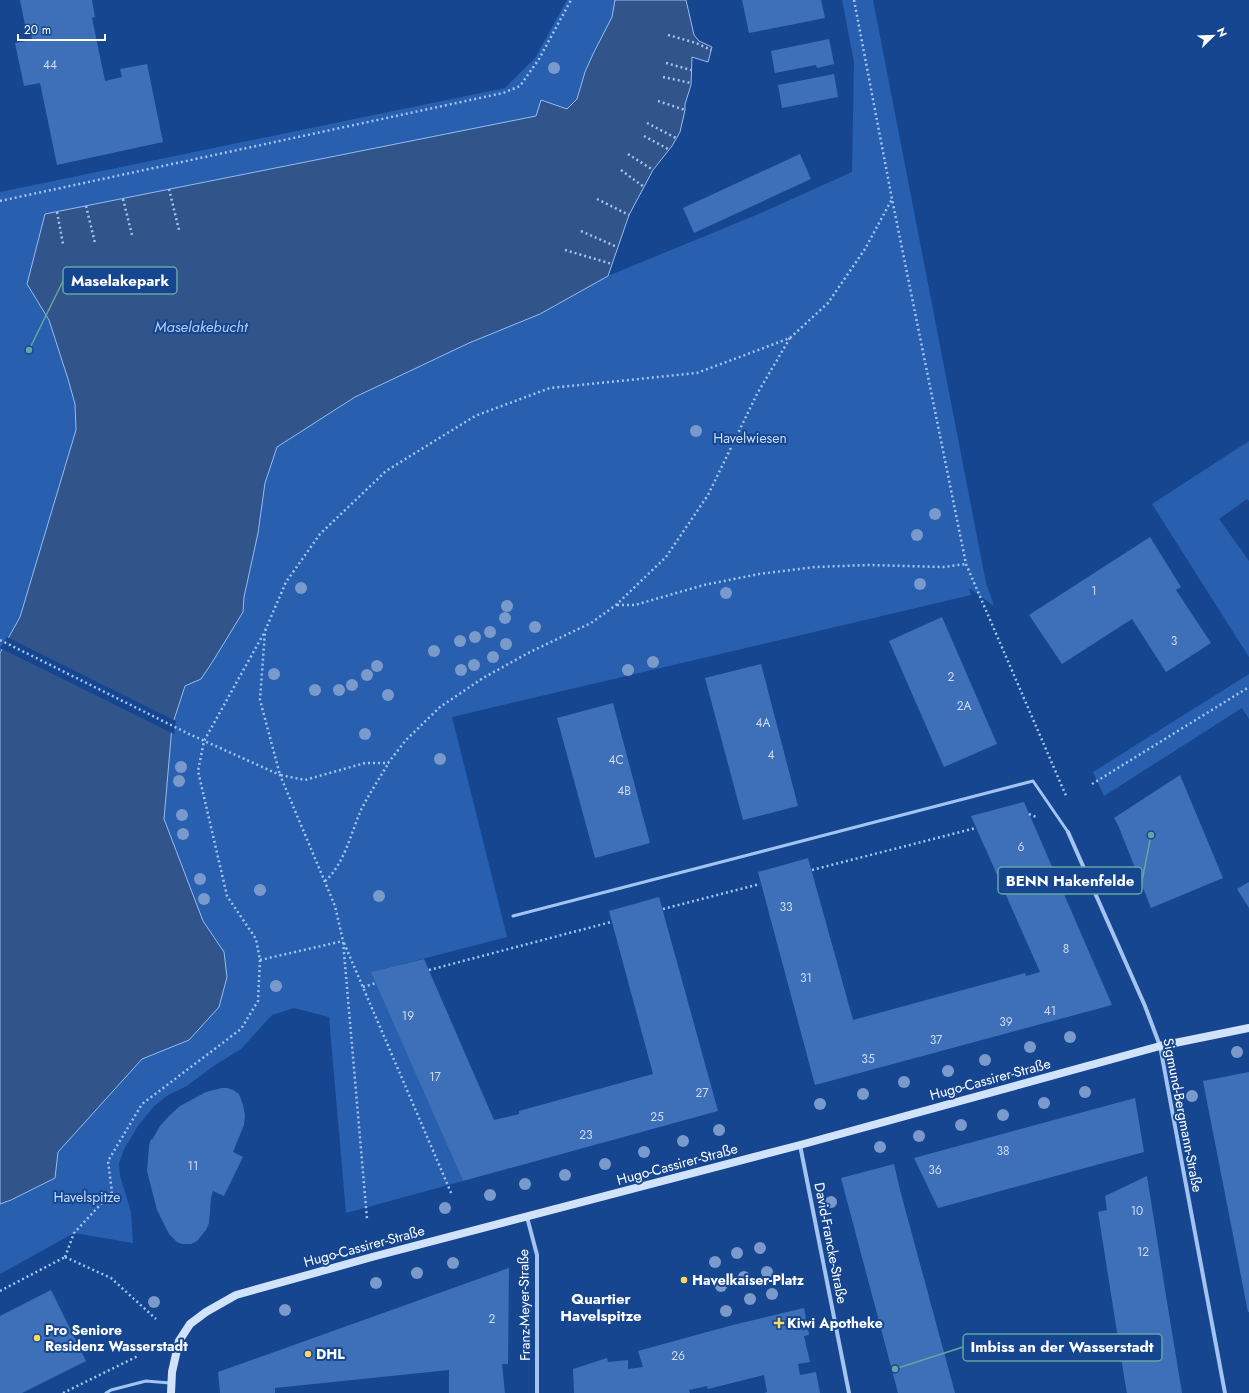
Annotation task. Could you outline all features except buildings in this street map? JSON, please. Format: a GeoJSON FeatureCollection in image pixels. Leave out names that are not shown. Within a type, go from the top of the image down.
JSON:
{"type":"FeatureCollection","features":[{"type":"Feature","properties":{"kind":"street","name":"Sigmund-Bergmann-Straße"},"geometry":{"type":"LineString","coordinates":[[1068,832],[1145,1006],[1160,1046],[1225,1393]]}},
{"type":"Feature","properties":{"kind":"street","name":"Hugo-Cassirer-Straße"},"geometry":{"type":"LineString","coordinates":[[171,1393],[172,1372],[179,1341],[190,1324],[206,1312],[236,1294],[800,1145],[1160,1046],[1249,1028]]}},
{"type":"Feature","properties":{"kind":"street","name":"David-Francke-Straße"},"geometry":{"type":"LineString","coordinates":[[800,1145],[849,1393]]}},
{"type":"Feature","properties":{"kind":"street","name":"Franz-Meyer-Straße"},"geometry":{"type":"LineString","coordinates":[[527,1217],[537,1255],[537,1393]]}},
{"type":"Feature","properties":{"kind":"lane"},"geometry":{"type":"LineString","coordinates":[[513,916],[1033,781],[1068,832]]}},
{"type":"Feature","properties":{"kind":"lane"},"geometry":{"type":"LineString","coordinates":[[106,1393],[111,1390],[146,1382],[172,1383]]}},
{"type":"Feature","properties":{"kind":"path"},"geometry":{"type":"LineString","coordinates":[[0,201],[504,93],[520,86],[539,60],[571,0]]}},
{"type":"Feature","properties":{"kind":"path"},"geometry":{"type":"LineString","coordinates":[[854,0],[892,200],[966,564],[1067,798]]}},
{"type":"Feature","properties":{"kind":"path"},"geometry":{"type":"LineString","coordinates":[[668,35],[696,43],[711,50]]}},
{"type":"Feature","properties":{"kind":"path"},"geometry":{"type":"LineString","coordinates":[[666,64],[691,70]]}},
{"type":"Feature","properties":{"kind":"path"},"geometry":{"type":"LineString","coordinates":[[663,77],[691,83]]}},
{"type":"Feature","properties":{"kind":"path"},"geometry":{"type":"LineString","coordinates":[[658,101],[685,110]]}},
{"type":"Feature","properties":{"kind":"path"},"geometry":{"type":"LineString","coordinates":[[647,123],[676,138]]}},
{"type":"Feature","properties":{"kind":"path"},"geometry":{"type":"LineString","coordinates":[[644,136],[668,149]]}},
{"type":"Feature","properties":{"kind":"path"},"geometry":{"type":"LineString","coordinates":[[628,154],[653,170]]}},
{"type":"Feature","properties":{"kind":"path"},"geometry":{"type":"LineString","coordinates":[[621,170],[644,186]]}},
{"type":"Feature","properties":{"kind":"path"},"geometry":{"type":"LineString","coordinates":[[169,189],[179,230]]}},
{"type":"Feature","properties":{"kind":"path"},"geometry":{"type":"LineString","coordinates":[[124,198],[132,235]]}},
{"type":"Feature","properties":{"kind":"path"},"geometry":{"type":"LineString","coordinates":[[597,199],[629,215]]}},
{"type":"Feature","properties":{"kind":"path"},"geometry":{"type":"LineString","coordinates":[[325,881],[333,874],[341,861],[362,808],[388,763],[406,740],[446,703],[483,678],[530,652],[591,623],[616,605],[666,557],[708,495],[757,394],[790,338],[828,303],[865,249],[892,200]]}},
{"type":"Feature","properties":{"kind":"path"},"geometry":{"type":"LineString","coordinates":[[86,206],[95,244]]}},
{"type":"Feature","properties":{"kind":"path"},"geometry":{"type":"LineString","coordinates":[[57,212],[64,244]]}},
{"type":"Feature","properties":{"kind":"path"},"geometry":{"type":"LineString","coordinates":[[581,231],[617,247]]}},
{"type":"Feature","properties":{"kind":"path"},"geometry":{"type":"LineString","coordinates":[[565,250],[612,264]]}},
{"type":"Feature","properties":{"kind":"path"},"geometry":{"type":"LineString","coordinates":[[0,1291],[65,1257],[74,1233],[112,1192],[108,1161],[142,1104],[241,1029],[258,1001],[260,960],[256,939],[227,896],[198,771],[204,741],[265,631],[286,582],[320,534],[386,471],[475,416],[550,388],[697,373],[790,338]]}},
{"type":"Feature","properties":{"kind":"path"},"geometry":{"type":"LineString","coordinates":[[616,605],[635,605],[704,585],[751,575],[815,567],[869,565],[943,568],[966,564]]}},
{"type":"Feature","properties":{"kind":"path"},"geometry":{"type":"LineString","coordinates":[[265,631],[260,700],[280,775],[335,906],[343,941],[368,1219]]}},
{"type":"Feature","properties":{"kind":"path"},"geometry":{"type":"LineString","coordinates":[[0,640],[189,734],[280,775],[305,780],[365,763],[388,763]]}},
{"type":"Feature","properties":{"kind":"path"},"geometry":{"type":"LineString","coordinates":[[1092,784],[1249,687]]}},
{"type":"Feature","properties":{"kind":"path"},"geometry":{"type":"LineString","coordinates":[[1029,814],[1036,817]]}},
{"type":"Feature","properties":{"kind":"path"},"geometry":{"type":"LineString","coordinates":[[812,870],[976,828]]}},
{"type":"Feature","properties":{"kind":"path"},"geometry":{"type":"LineString","coordinates":[[663,909],[760,884]]}},
{"type":"Feature","properties":{"kind":"path"},"geometry":{"type":"LineString","coordinates":[[429,970],[611,922]]}},
{"type":"Feature","properties":{"kind":"path"},"geometry":{"type":"LineString","coordinates":[[260,960],[343,941]]}},
{"type":"Feature","properties":{"kind":"path"},"geometry":{"type":"LineString","coordinates":[[343,941],[452,1195]]}},
{"type":"Feature","properties":{"kind":"path"},"geometry":{"type":"LineString","coordinates":[[363,987],[376,983]]}},
{"type":"Feature","properties":{"kind":"path"},"geometry":{"type":"LineString","coordinates":[[65,1257],[111,1278],[156,1319]]}},
{"type":"Feature","properties":{"kind":"path"},"geometry":{"type":"LineString","coordinates":[[62,1393],[138,1356]]}},
{"type":"Feature","properties":{"kind":"green space"},"geometry":{"type":"Polygon","coordinates":[[[567,0],[615,0],[612,17],[585,72],[577,99],[567,109],[541,101],[536,116],[45,214],[27,284],[49,320],[75,404],[76,430],[20,617],[0,653],[0,192],[505,88],[535,58],[567,0]]]}},
{"type":"Feature","properties":{"kind":"green space","name":"Havelwiesen"},"geometry":{"type":"Polygon","coordinates":[[[842,0],[873,0],[986,583],[994,606],[969,588],[971,595],[452,717],[507,937],[372,972],[463,1181],[346,1213],[329,1017],[294,1008],[272,1015],[241,1049],[212,1067],[187,1086],[168,1095],[154,1106],[138,1126],[124,1149],[119,1163],[120,1176],[131,1212],[133,1243],[74,1233],[0,1274],[0,1204],[55,1178],[58,1152],[142,1059],[189,1040],[224,952],[203,921],[164,819],[172,726],[185,686],[201,678],[213,661],[242,612],[258,533],[265,483],[277,447],[355,397],[469,343],[540,314],[608,276],[761,213],[852,172],[854,62],[842,0]]]}},
{"type":"Feature","properties":{"kind":"green space"},"geometry":{"type":"Polygon","coordinates":[[[1249,441],[1249,501],[1247,499],[1219,519],[1249,561],[1249,657],[1152,504],[1249,441]]]}},
{"type":"Feature","properties":{"kind":"green space"},"geometry":{"type":"Polygon","coordinates":[[[1249,674],[1249,719],[1242,708],[1104,796],[1093,772],[1249,674]]]}},
{"type":"Feature","properties":{"kind":"water","name":"Maselakebucht"},"geometry":{"type":"Polygon","coordinates":[[[615,0],[686,0],[694,35],[699,41],[712,47],[708,62],[692,57],[691,85],[685,104],[680,132],[672,146],[653,170],[629,215],[608,276],[540,314],[469,343],[355,397],[277,447],[265,483],[258,533],[244,597],[243,612],[201,679],[185,686],[172,726],[164,819],[203,921],[224,952],[227,977],[219,1007],[189,1040],[142,1059],[58,1152],[55,1178],[0,1204],[0,653],[20,617],[76,430],[75,404],[49,320],[27,284],[45,214],[536,116],[541,100],[567,109],[577,99],[585,72],[612,17],[615,0]]]}},
{"type":"Feature","properties":{"kind":"pier"},"geometry":{"type":"Polygon","coordinates":[[[7,637],[176,721],[174,734],[0,648],[7,637]]]}},
{"type":"Feature","properties":{"kind":"place","name":"Maselakepark"},"geometry":{"type":"Point","coordinates":[29,350]}},
{"type":"Feature","properties":{"kind":"place","name":"BENN Hakenfelde"},"geometry":{"type":"Point","coordinates":[1151,835]}},
{"type":"Feature","properties":{"kind":"place","name":"Havelkaiser-Platz"},"geometry":{"type":"Point","coordinates":[684,1280]}},
{"type":"Feature","properties":{"kind":"place","name":"Kiwi Apotheke"},"geometry":{"type":"Point","coordinates":[779,1323]}},
{"type":"Feature","properties":{"kind":"place","name":"Pro Seniore Residenz Wasserstadt"},"geometry":{"type":"Point","coordinates":[37,1338]}},
{"type":"Feature","properties":{"kind":"place","name":"DHL"},"geometry":{"type":"Point","coordinates":[308,1354]}},
{"type":"Feature","properties":{"kind":"place","name":"Imbiss an der Wasserstadt"},"geometry":{"type":"Point","coordinates":[895,1369]}},
{"type":"Feature","properties":{"kind":"district","name":"Quartier Havelspitze"},"geometry":{"type":"Point","coordinates":[601,1308]}},
{"type":"Feature","properties":{"kind":"park label","name":"Havelspitze"},"geometry":{"type":"Point","coordinates":[87,1197]}}]}
